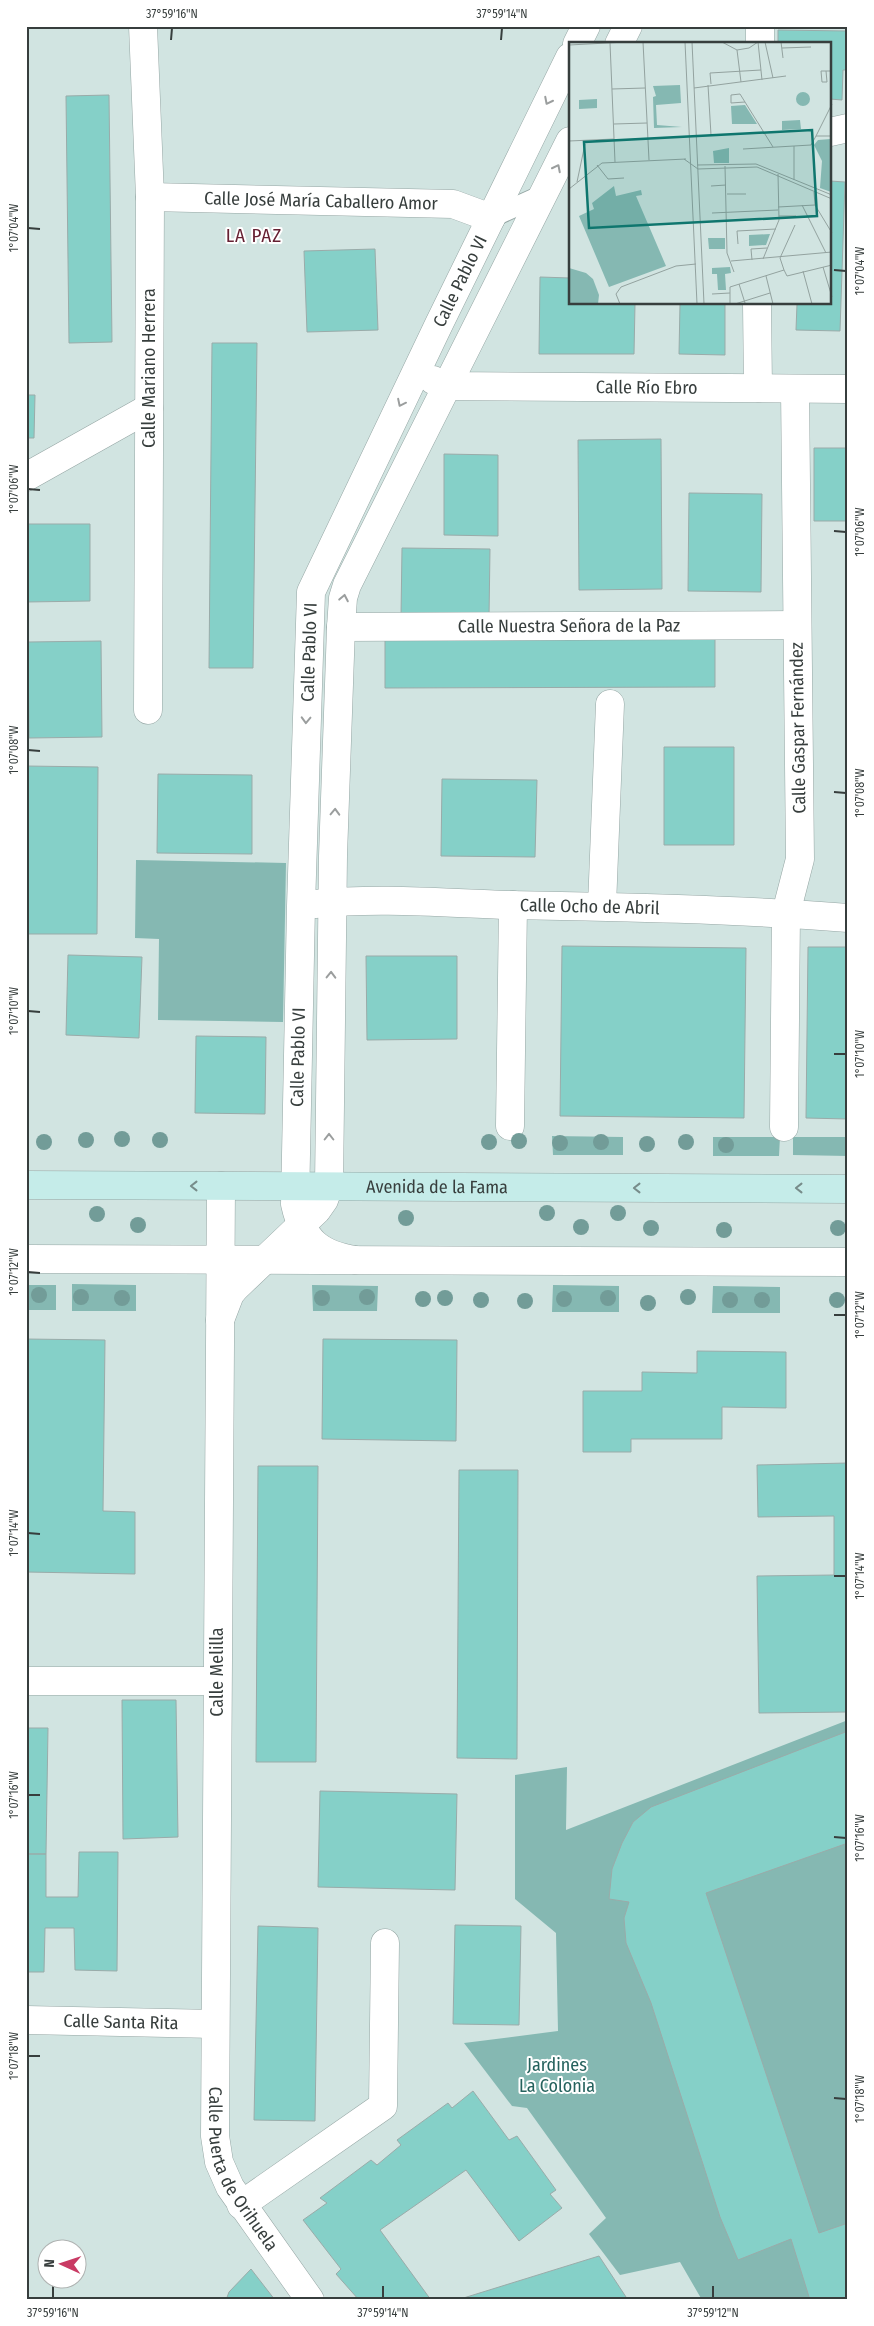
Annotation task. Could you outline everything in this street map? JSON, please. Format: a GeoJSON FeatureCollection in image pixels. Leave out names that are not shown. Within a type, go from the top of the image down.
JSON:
{"type":"FeatureCollection","features":[{"type":"Feature","properties":{"kind":"main road","name":"Avenida de la Fama"},"geometry":{"type":"LineString","coordinates":[[26,1185],[848,1189]]}},
{"type":"Feature","properties":{"kind":"street","name":"Calle Mariano Herrera"},"geometry":{"type":"LineString","coordinates":[[143,26],[150,197],[148,710]]}},
{"type":"Feature","properties":{"kind":"street"},"geometry":{"type":"LineString","coordinates":[[578,42],[586,26]]}},
{"type":"Feature","properties":{"kind":"street"},"geometry":{"type":"LineString","coordinates":[[620,42],[628,26]]}},
{"type":"Feature","properties":{"kind":"street"},"geometry":{"type":"LineString","coordinates":[[760,26],[760,42]]}},
{"type":"Feature","properties":{"kind":"street","name":"Calle Pablo VI"},"geometry":{"type":"LineString","coordinates":[[295,1186],[301,906],[311,592],[416,372],[569,60]]}},
{"type":"Feature","properties":{"kind":"street"},"geometry":{"type":"LineString","coordinates":[[832,132],[848,128]]}},
{"type":"Feature","properties":{"kind":"street","name":"Calle Pablo VI"},"geometry":{"type":"LineString","coordinates":[[329,1186],[332,902],[343,598],[347,585],[569,143]]}},
{"type":"Feature","properties":{"kind":"street","name":"Calle José María Caballero Amor"},"geometry":{"type":"LineString","coordinates":[[150,197],[453,204],[491,218]]}},
{"type":"Feature","properties":{"kind":"street"},"geometry":{"type":"LineString","coordinates":[[757,305],[758,388]]}},
{"type":"Feature","properties":{"kind":"street"},"geometry":{"type":"LineString","coordinates":[[416,372],[446,386]]}},
{"type":"Feature","properties":{"kind":"street","name":"Calle Río Ebro"},"geometry":{"type":"LineString","coordinates":[[446,386],[848,389]]}},
{"type":"Feature","properties":{"kind":"street","name":"Calle Gaspar Fernández"},"geometry":{"type":"LineString","coordinates":[[784,1127],[786,913],[800,859],[795,389]]}},
{"type":"Feature","properties":{"kind":"street"},"geometry":{"type":"LineString","coordinates":[[26,477],[149,408]]}},
{"type":"Feature","properties":{"kind":"street","name":"Calle Nuestra Señora de la Paz"},"geometry":{"type":"LineString","coordinates":[[341,627],[797,625]]}},
{"type":"Feature","properties":{"kind":"street"},"geometry":{"type":"LineString","coordinates":[[602,906],[610,704]]}},
{"type":"Feature","properties":{"kind":"street","name":"Calle Ocho de Abril"},"geometry":{"type":"LineString","coordinates":[[301,906],[332,902],[602,906],[786,913],[848,918]]}},
{"type":"Feature","properties":{"kind":"street"},"geometry":{"type":"LineString","coordinates":[[510,1126],[513,905]]}},
{"type":"Feature","properties":{"kind":"street","name":"Calle Melilla"},"geometry":{"type":"LineString","coordinates":[[215,2024],[221,1186]]}},
{"type":"Feature","properties":{"kind":"street"},"geometry":{"type":"LineString","coordinates":[[295,1186],[295,1204],[301,1226],[310,1240],[323,1251],[338,1258],[355,1260]]}},
{"type":"Feature","properties":{"kind":"street"},"geometry":{"type":"LineString","coordinates":[[264,1260],[281,1234],[295,1186]]}},
{"type":"Feature","properties":{"kind":"street"},"geometry":{"type":"LineString","coordinates":[[264,1260],[301,1226],[321,1204],[329,1186]]}},
{"type":"Feature","properties":{"kind":"street"},"geometry":{"type":"LineString","coordinates":[[26,1259],[848,1262]]}},
{"type":"Feature","properties":{"kind":"street","name":"Calle Melilla"},"geometry":{"type":"LineString","coordinates":[[220,1320],[230,1294],[264,1260]]}},
{"type":"Feature","properties":{"kind":"street"},"geometry":{"type":"LineString","coordinates":[[26,1680],[217,1681]]}},
{"type":"Feature","properties":{"kind":"street"},"geometry":{"type":"LineString","coordinates":[[241,2205],[383,2106],[385,1942]]}},
{"type":"Feature","properties":{"kind":"street","name":"Calle Santa Rita"},"geometry":{"type":"LineString","coordinates":[[26,2020],[215,2024]]}},
{"type":"Feature","properties":{"kind":"street","name":"Calle Puerta de Orihuela"},"geometry":{"type":"LineString","coordinates":[[215,2024],[214,2124],[216,2150],[224,2174],[241,2205],[310,2300]]}},
{"type":"Feature","properties":{"kind":"lane"},"geometry":{"type":"LineString","coordinates":[[491,218],[544,194]]}},
{"type":"Feature","properties":{"kind":"green space"},"geometry":{"type":"Polygon","coordinates":[[[136,860],[286,863],[283,1022],[158,1020],[159,939],[135,938],[136,860]]]}},
{"type":"Feature","properties":{"kind":"green space"},"geometry":{"type":"Polygon","coordinates":[[[552,1136],[623,1137],[623,1155],[553,1155],[552,1136]]]}},
{"type":"Feature","properties":{"kind":"green space"},"geometry":{"type":"Polygon","coordinates":[[[713,1137],[780,1137],[779,1156],[713,1156],[713,1137]]]}},
{"type":"Feature","properties":{"kind":"green space"},"geometry":{"type":"Polygon","coordinates":[[[793,1137],[848,1137],[848,1156],[793,1155],[793,1137]]]}},
{"type":"Feature","properties":{"kind":"green space"},"geometry":{"type":"Polygon","coordinates":[[[72,1284],[136,1285],[136,1311],[72,1311],[72,1284]]]}},
{"type":"Feature","properties":{"kind":"green space"},"geometry":{"type":"Polygon","coordinates":[[[26,1285],[56,1285],[56,1310],[26,1310],[26,1285]]]}},
{"type":"Feature","properties":{"kind":"green space"},"geometry":{"type":"Polygon","coordinates":[[[312,1285],[378,1286],[377,1311],[313,1311],[312,1285]]]}},
{"type":"Feature","properties":{"kind":"green space"},"geometry":{"type":"Polygon","coordinates":[[[553,1285],[619,1286],[619,1312],[552,1312],[553,1285]]]}},
{"type":"Feature","properties":{"kind":"green space"},"geometry":{"type":"Polygon","coordinates":[[[713,1286],[780,1287],[780,1313],[712,1313],[713,1286]]]}},
{"type":"Feature","properties":{"kind":"green space","name":"Jardines La Colonia"},"geometry":{"type":"Polygon","coordinates":[[[848,1720],[848,2300],[702,2300],[680,2262],[620,2275],[589,2234],[606,2218],[527,2108],[512,2106],[464,2043],[558,2031],[556,1933],[515,1899],[515,1775],[567,1767],[566,1830],[848,1720]]]}},
{"type":"Feature","properties":{"kind":"building"},"geometry":{"type":"Polygon","coordinates":[[[778,30],[848,31],[848,70],[843,70],[842,100],[832,99],[832,42],[778,42],[778,30]]]}},
{"type":"Feature","properties":{"kind":"building"},"geometry":{"type":"Polygon","coordinates":[[[109,95],[112,342],[69,343],[66,96],[109,95]]]}},
{"type":"Feature","properties":{"kind":"building"},"geometry":{"type":"Polygon","coordinates":[[[832,181],[845,182],[840,331],[796,330],[797,305],[832,305],[832,181]]]}},
{"type":"Feature","properties":{"kind":"building"},"geometry":{"type":"Polygon","coordinates":[[[375,249],[378,330],[307,332],[304,251],[375,249]]]}},
{"type":"Feature","properties":{"kind":"building"},"geometry":{"type":"Polygon","coordinates":[[[540,277],[569,278],[569,305],[635,305],[634,354],[539,354],[540,277]]]}},
{"type":"Feature","properties":{"kind":"building"},"geometry":{"type":"Polygon","coordinates":[[[680,305],[725,305],[725,355],[679,354],[680,305]]]}},
{"type":"Feature","properties":{"kind":"building"},"geometry":{"type":"Polygon","coordinates":[[[212,343],[257,343],[253,668],[209,668],[212,343]]]}},
{"type":"Feature","properties":{"kind":"building"},"geometry":{"type":"Polygon","coordinates":[[[26,395],[35,395],[34,438],[26,438],[26,395]]]}},
{"type":"Feature","properties":{"kind":"building"},"geometry":{"type":"Polygon","coordinates":[[[661,439],[662,589],[579,590],[578,440],[661,439]]]}},
{"type":"Feature","properties":{"kind":"building"},"geometry":{"type":"Polygon","coordinates":[[[814,448],[848,448],[848,521],[814,521],[814,448]]]}},
{"type":"Feature","properties":{"kind":"building"},"geometry":{"type":"Polygon","coordinates":[[[444,454],[498,455],[498,536],[444,535],[444,454]]]}},
{"type":"Feature","properties":{"kind":"building"},"geometry":{"type":"Polygon","coordinates":[[[689,493],[762,494],[761,592],[688,591],[689,493]]]}},
{"type":"Feature","properties":{"kind":"building"},"geometry":{"type":"Polygon","coordinates":[[[26,524],[90,524],[90,601],[26,602],[26,524]]]}},
{"type":"Feature","properties":{"kind":"building"},"geometry":{"type":"Polygon","coordinates":[[[402,548],[490,549],[489,617],[401,616],[402,548]]]}},
{"type":"Feature","properties":{"kind":"building"},"geometry":{"type":"Polygon","coordinates":[[[385,638],[715,638],[715,687],[385,688],[385,638]]]}},
{"type":"Feature","properties":{"kind":"building"},"geometry":{"type":"Polygon","coordinates":[[[101,641],[102,737],[29,738],[28,642],[101,641]]]}},
{"type":"Feature","properties":{"kind":"building"},"geometry":{"type":"Polygon","coordinates":[[[664,747],[734,747],[734,845],[664,845],[664,747]]]}},
{"type":"Feature","properties":{"kind":"building"},"geometry":{"type":"Polygon","coordinates":[[[26,766],[98,767],[97,934],[26,934],[26,766]]]}},
{"type":"Feature","properties":{"kind":"building"},"geometry":{"type":"Polygon","coordinates":[[[158,774],[252,775],[252,854],[157,853],[158,774]]]}},
{"type":"Feature","properties":{"kind":"building"},"geometry":{"type":"Polygon","coordinates":[[[442,779],[537,780],[535,857],[441,856],[442,779]]]}},
{"type":"Feature","properties":{"kind":"building"},"geometry":{"type":"Polygon","coordinates":[[[562,946],[746,948],[744,1118],[560,1116],[562,946]]]}},
{"type":"Feature","properties":{"kind":"building"},"geometry":{"type":"Polygon","coordinates":[[[808,947],[848,947],[848,1119],[806,1118],[808,947]]]}},
{"type":"Feature","properties":{"kind":"building"},"geometry":{"type":"Polygon","coordinates":[[[68,955],[142,957],[139,1038],[66,1035],[68,955]]]}},
{"type":"Feature","properties":{"kind":"building"},"geometry":{"type":"Polygon","coordinates":[[[366,956],[457,956],[457,1039],[367,1040],[366,956]]]}},
{"type":"Feature","properties":{"kind":"building"},"geometry":{"type":"Polygon","coordinates":[[[196,1036],[266,1037],[265,1114],[195,1113],[196,1036]]]}},
{"type":"Feature","properties":{"kind":"building"},"geometry":{"type":"Polygon","coordinates":[[[26,1339],[105,1340],[103,1511],[135,1512],[135,1574],[26,1572],[26,1339]]]}},
{"type":"Feature","properties":{"kind":"building"},"geometry":{"type":"Polygon","coordinates":[[[323,1339],[457,1340],[456,1441],[322,1439],[323,1339]]]}},
{"type":"Feature","properties":{"kind":"building"},"geometry":{"type":"Polygon","coordinates":[[[697,1351],[786,1352],[786,1408],[722,1407],[722,1439],[631,1439],[631,1452],[583,1452],[583,1391],[642,1391],[642,1372],[697,1373],[697,1351]]]}},
{"type":"Feature","properties":{"kind":"building"},"geometry":{"type":"Polygon","coordinates":[[[848,1463],[848,1712],[759,1713],[757,1576],[834,1575],[834,1516],[758,1517],[757,1465],[848,1463]]]}},
{"type":"Feature","properties":{"kind":"building"},"geometry":{"type":"Polygon","coordinates":[[[258,1466],[318,1466],[316,1762],[256,1762],[258,1466]]]}},
{"type":"Feature","properties":{"kind":"building"},"geometry":{"type":"Polygon","coordinates":[[[459,1470],[518,1470],[517,1759],[457,1758],[459,1470]]]}},
{"type":"Feature","properties":{"kind":"building"},"geometry":{"type":"Polygon","coordinates":[[[122,1700],[176,1700],[178,1837],[123,1839],[122,1700]]]}},
{"type":"Feature","properties":{"kind":"building"},"geometry":{"type":"Polygon","coordinates":[[[26,1728],[48,1728],[46,1854],[26,1854],[26,1728]]]}},
{"type":"Feature","properties":{"kind":"building"},"geometry":{"type":"Polygon","coordinates":[[[848,1731],[848,1843],[706,1893],[819,2233],[848,2223],[848,2300],[810,2300],[791,2239],[738,2260],[720,2217],[651,2003],[626,1943],[624,1918],[629,1902],[609,1899],[612,1869],[622,1843],[633,1822],[651,1807],[848,1731]]]}},
{"type":"Feature","properties":{"kind":"building"},"geometry":{"type":"Polygon","coordinates":[[[320,1791],[457,1794],[455,1890],[318,1887],[320,1791]]]}},
{"type":"Feature","properties":{"kind":"building"},"geometry":{"type":"Polygon","coordinates":[[[79,1852],[118,1852],[117,1971],[75,1970],[74,1928],[45,1928],[44,1972],[26,1972],[26,1854],[46,1854],[46,1897],[78,1897],[79,1852]]]}},
{"type":"Feature","properties":{"kind":"building"},"geometry":{"type":"Polygon","coordinates":[[[455,1925],[521,1926],[519,2025],[453,2024],[455,1925]]]}},
{"type":"Feature","properties":{"kind":"building"},"geometry":{"type":"Polygon","coordinates":[[[258,1926],[318,1928],[315,2121],[254,2120],[258,1926]]]}},
{"type":"Feature","properties":{"kind":"building"},"geometry":{"type":"Polygon","coordinates":[[[473,2091],[509,2140],[517,2136],[556,2190],[550,2194],[562,2208],[519,2241],[466,2170],[380,2230],[431,2300],[359,2300],[336,2274],[341,2269],[303,2220],[327,2203],[320,2198],[371,2160],[377,2165],[401,2145],[397,2140],[448,2103],[452,2108],[473,2091]]]}},
{"type":"Feature","properties":{"kind":"building"},"geometry":{"type":"Polygon","coordinates":[[[599,2256],[628,2300],[457,2300],[599,2256]]]}},
{"type":"Feature","properties":{"kind":"building"},"geometry":{"type":"Polygon","coordinates":[[[251,2269],[275,2300],[226,2300],[229,2292],[251,2269]]]}},
{"type":"Feature","properties":{"kind":"district","name":"LA PAZ"},"geometry":{"type":"Point","coordinates":[254,235]}}]}
